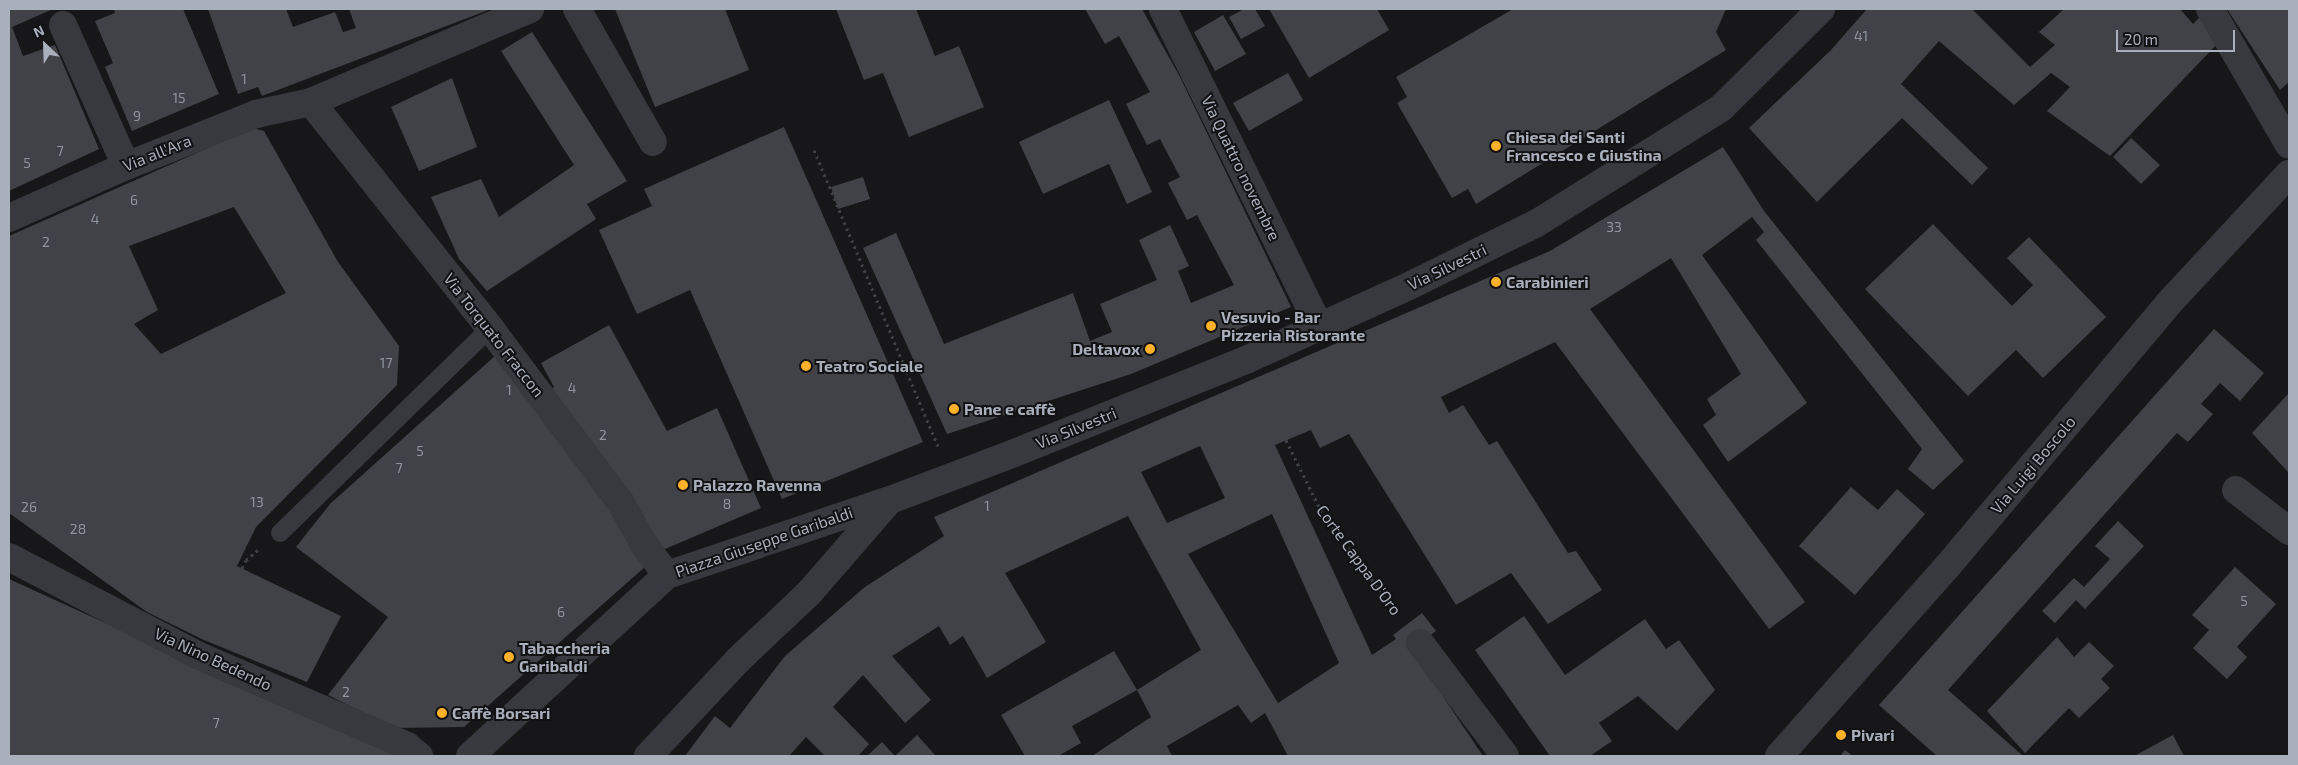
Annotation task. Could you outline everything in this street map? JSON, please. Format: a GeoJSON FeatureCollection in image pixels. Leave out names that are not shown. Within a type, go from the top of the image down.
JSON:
{"type":"FeatureCollection","features":[{"type":"Feature","properties":{"kind":"street","name":"Via all'Ara"},"geometry":{"type":"LineString","coordinates":[[9,218],[126,166],[256,114],[311,102],[530,9]]}},
{"type":"Feature","properties":{"kind":"street"},"geometry":{"type":"LineString","coordinates":[[577,9],[653,142]]}},
{"type":"Feature","properties":{"kind":"street","name":"Via Quattro novembre"},"geometry":{"type":"LineString","coordinates":[[1163,9],[1320,328]]}},
{"type":"Feature","properties":{"kind":"street","name":"Via Silvestri"},"geometry":{"type":"LineString","coordinates":[[1027,448],[1320,328],[1537,223],[1720,108],[1821,9]]}},
{"type":"Feature","properties":{"kind":"street"},"geometry":{"type":"LineString","coordinates":[[2210,9],[2289,144]]}},
{"type":"Feature","properties":{"kind":"street"},"geometry":{"type":"LineString","coordinates":[[63,25],[126,166]]}},
{"type":"Feature","properties":{"kind":"street","name":"Via Torquato Fraccon"},"geometry":{"type":"LineString","coordinates":[[311,102],[490,328],[621,503],[645,546],[667,575]]}},
{"type":"Feature","properties":{"kind":"street","name":"Via Luigi Boscolo"},"geometry":{"type":"LineString","coordinates":[[1779,756],[1946,568],[2168,304],[2289,174]]}},
{"type":"Feature","properties":{"kind":"street","name":"Piazza Giuseppe Garibaldi"},"geometry":{"type":"LineString","coordinates":[[484,751],[667,575],[890,500],[1027,448]]}},
{"type":"Feature","properties":{"kind":"street"},"geometry":{"type":"LineString","coordinates":[[2236,490],[2289,531]]}},
{"type":"Feature","properties":{"kind":"street","name":"Piazza Giuseppe Garibaldi"},"geometry":{"type":"LineString","coordinates":[[648,756],[738,660],[809,593],[890,500]]}},
{"type":"Feature","properties":{"kind":"street","name":"Via Nino Bedendo"},"geometry":{"type":"LineString","coordinates":[[9,557],[197,655],[407,746],[419,756]]}},
{"type":"Feature","properties":{"kind":"street"},"geometry":{"type":"LineString","coordinates":[[1420,643],[1505,756]]}},
{"type":"Feature","properties":{"kind":"lane"},"geometry":{"type":"LineString","coordinates":[[280,533],[490,328]]}},
{"type":"Feature","properties":{"kind":"path"},"geometry":{"type":"LineString","coordinates":[[814,150],[951,476]]}},
{"type":"Feature","properties":{"kind":"path","name":"Corte Cappa D'Oro"},"geometry":{"type":"LineString","coordinates":[[1286,440],[1324,517],[1400,618]]}},
{"type":"Feature","properties":{"kind":"building"},"geometry":{"type":"Polygon","coordinates":[[[9,9],[53,9],[12,27],[23,56],[55,45],[99,149],[9,191],[9,9]]]}},
{"type":"Feature","properties":{"kind":"building"},"geometry":{"type":"Polygon","coordinates":[[[114,9],[183,9],[219,94],[132,131],[105,67],[113,63],[95,21],[115,13],[114,9]]]}},
{"type":"Feature","properties":{"kind":"building"},"geometry":{"type":"Polygon","coordinates":[[[208,9],[286,9],[293,27],[335,12],[343,32],[356,28],[349,9],[491,9],[262,96],[258,87],[238,94],[208,9]]]}},
{"type":"Feature","properties":{"kind":"building"},"geometry":{"type":"Polygon","coordinates":[[[615,9],[725,9],[749,70],[655,107],[615,9]]]}},
{"type":"Feature","properties":{"kind":"building"},"geometry":{"type":"Polygon","coordinates":[[[836,9],[916,9],[935,56],[959,46],[984,107],[909,137],[883,73],[864,80],[836,9]]]}},
{"type":"Feature","properties":{"kind":"building"},"geometry":{"type":"Polygon","coordinates":[[[1085,9],[1142,9],[1180,77],[1291,307],[1131,374],[947,434],[863,248],[896,233],[944,344],[1073,293],[1090,341],[1112,332],[1100,304],[1157,280],[1139,240],[1170,225],[1189,266],[1178,271],[1191,303],[1234,285],[1197,215],[1187,220],[1168,183],[1180,177],[1160,139],[1147,145],[1126,104],[1150,92],[1119,36],[1105,44],[1085,9]]]}},
{"type":"Feature","properties":{"kind":"building"},"geometry":{"type":"Polygon","coordinates":[[[1244,9],[1255,9],[1265,26],[1241,39],[1229,17],[1244,9]]]}},
{"type":"Feature","properties":{"kind":"building"},"geometry":{"type":"Polygon","coordinates":[[[1269,9],[1377,9],[1389,30],[1309,78],[1269,9]]]}},
{"type":"Feature","properties":{"kind":"building","name":"Chiesa dei Santi Francesco e Giustina"},"geometry":{"type":"Polygon","coordinates":[[[1513,9],[1726,9],[1716,32],[1726,50],[1476,204],[1468,189],[1452,198],[1397,103],[1407,97],[1396,77],[1513,9]]]}},
{"type":"Feature","properties":{"kind":"building"},"geometry":{"type":"Polygon","coordinates":[[[1867,9],[1972,9],[2030,67],[2055,45],[2039,32],[2064,9],[2180,9],[2193,24],[2199,18],[2219,42],[2110,156],[2047,111],[2070,87],[2051,73],[2014,105],[1939,41],[1901,84],[1988,168],[1972,185],[1902,118],[1817,202],[1749,128],[1831,50],[1867,9]]]}},
{"type":"Feature","properties":{"kind":"building"},"geometry":{"type":"Polygon","coordinates":[[[2227,9],[2289,9],[2289,82],[2280,90],[2227,9]]]}},
{"type":"Feature","properties":{"kind":"building"},"geometry":{"type":"Polygon","coordinates":[[[1223,15],[1246,54],[1215,71],[1194,32],[1223,15]]]}},
{"type":"Feature","properties":{"kind":"building"},"geometry":{"type":"Polygon","coordinates":[[[532,32],[627,181],[587,204],[596,219],[487,291],[459,259],[431,197],[481,179],[499,217],[574,165],[501,51],[532,32]]]}},
{"type":"Feature","properties":{"kind":"building"},"geometry":{"type":"Polygon","coordinates":[[[1288,73],[1303,100],[1249,131],[1233,103],[1288,73]]]}},
{"type":"Feature","properties":{"kind":"building"},"geometry":{"type":"Polygon","coordinates":[[[452,78],[477,147],[419,171],[391,107],[452,78]]]}},
{"type":"Feature","properties":{"kind":"building"},"geometry":{"type":"Polygon","coordinates":[[[1109,100],[1152,192],[1127,204],[1109,164],[1043,194],[1019,142],[1109,100]]]}},
{"type":"Feature","properties":{"kind":"building","name":"Teatro Sociale"},"geometry":{"type":"Polygon","coordinates":[[[784,127],[923,442],[782,499],[690,290],[637,314],[599,230],[652,206],[644,189],[784,127]]]}},
{"type":"Feature","properties":{"kind":"building"},"geometry":{"type":"Polygon","coordinates":[[[253,128],[264,131],[338,262],[399,346],[397,385],[256,527],[237,566],[341,616],[307,682],[204,640],[147,612],[9,513],[9,236],[253,128]],[[234,207],[129,246],[158,310],[134,324],[161,354],[286,293],[234,207]]]}},
{"type":"Feature","properties":{"kind":"building"},"geometry":{"type":"Polygon","coordinates":[[[2131,138],[2160,165],[2141,184],[2113,157],[2131,138]]]}},
{"type":"Feature","properties":{"kind":"building"},"geometry":{"type":"Polygon","coordinates":[[[1723,147],[1764,211],[1964,461],[1933,490],[1908,469],[1922,449],[1756,240],[1764,232],[1752,217],[1702,255],[1807,403],[1728,462],[1703,425],[1716,415],[1707,399],[1741,374],[1671,258],[1590,309],[1805,602],[1769,629],[1555,342],[1441,397],[1449,413],[1463,405],[1489,445],[1497,441],[1568,553],[1576,551],[1602,590],[1548,624],[1511,573],[1456,605],[1349,434],[1320,448],[1311,430],[1275,445],[1372,655],[1396,639],[1393,635],[1422,613],[1436,631],[1411,649],[1483,756],[1288,756],[1265,713],[1251,723],[1238,705],[1167,746],[1172,756],[1092,756],[1151,717],[1137,690],[1201,650],[1128,516],[1005,573],[1046,642],[987,678],[963,636],[950,645],[939,626],[892,656],[931,700],[905,723],[863,675],[833,707],[869,744],[858,756],[825,756],[806,737],[789,756],[685,756],[715,716],[730,728],[785,656],[865,587],[944,536],[934,517],[1550,251],[1723,147]],[[1200,446],[1141,472],[1167,523],[1225,498],[1200,446]],[[1272,514],[1188,554],[1278,703],[1339,663],[1272,514]]]}},
{"type":"Feature","properties":{"kind":"building"},"geometry":{"type":"Polygon","coordinates":[[[863,177],[870,199],[838,209],[831,187],[863,177]]]}},
{"type":"Feature","properties":{"kind":"building"},"geometry":{"type":"Polygon","coordinates":[[[1933,224],[2012,306],[2033,285],[2007,258],[2029,237],[2106,317],[2043,378],[2016,350],[1968,396],[1865,289],[1933,224]]]}},
{"type":"Feature","properties":{"kind":"building"},"geometry":{"type":"Polygon","coordinates":[[[609,325],[667,431],[717,408],[761,508],[658,552],[551,389],[554,387],[541,363],[609,325]]]}},
{"type":"Feature","properties":{"kind":"building"},"geometry":{"type":"Polygon","coordinates":[[[2214,329],[2264,373],[2240,401],[2220,383],[2201,404],[2213,414],[2188,442],[2177,433],[1948,690],[2023,756],[1937,756],[1879,705],[2214,329]]]}},
{"type":"Feature","properties":{"kind":"building"},"geometry":{"type":"Polygon","coordinates":[[[496,355],[618,509],[646,566],[464,727],[394,728],[328,695],[388,617],[296,547],[330,504],[496,355]]]}},
{"type":"Feature","properties":{"kind":"building"},"geometry":{"type":"Polygon","coordinates":[[[2289,393],[2289,473],[2252,433],[2289,393]]]}},
{"type":"Feature","properties":{"kind":"building"},"geometry":{"type":"Polygon","coordinates":[[[1851,487],[1878,510],[1897,489],[1925,514],[1855,595],[1799,546],[1851,487]]]}},
{"type":"Feature","properties":{"kind":"building"},"geometry":{"type":"Polygon","coordinates":[[[2118,521],[2144,546],[2085,609],[2076,600],[2055,623],[2042,611],[2074,578],[2084,587],[2110,559],[2095,546],[2118,521]]]}},
{"type":"Feature","properties":{"kind":"building"},"geometry":{"type":"Polygon","coordinates":[[[2235,567],[2276,604],[2237,647],[2247,657],[2227,679],[2193,648],[2209,630],[2192,615],[2235,567]]]}},
{"type":"Feature","properties":{"kind":"building"},"geometry":{"type":"Polygon","coordinates":[[[9,579],[191,662],[403,756],[9,756],[9,579]]]}},
{"type":"Feature","properties":{"kind":"building"},"geometry":{"type":"Polygon","coordinates":[[[1524,616],[1565,675],[1645,619],[1666,649],[1679,640],[1715,690],[1677,731],[1638,696],[1599,723],[1612,741],[1590,756],[1550,756],[1475,650],[1524,616]]]}},
{"type":"Feature","properties":{"kind":"building"},"geometry":{"type":"Polygon","coordinates":[[[2057,637],[2074,657],[2089,642],[2114,666],[2101,679],[2110,688],[2079,718],[2069,708],[2025,753],[1987,711],[2057,637]]]}},
{"type":"Feature","properties":{"kind":"building"},"geometry":{"type":"Polygon","coordinates":[[[1114,651],[1137,690],[1072,726],[1081,743],[1058,756],[1025,756],[1001,715],[1114,651]]]}},
{"type":"Feature","properties":{"kind":"building"},"geometry":{"type":"Polygon","coordinates":[[[917,735],[936,756],[895,756],[917,735]]]}},
{"type":"Feature","properties":{"kind":"building"},"geometry":{"type":"Polygon","coordinates":[[[2173,735],[2184,756],[2136,755],[2173,735]]]}},
{"type":"Feature","properties":{"kind":"building"},"geometry":{"type":"Polygon","coordinates":[[[882,742],[895,756],[867,756],[882,742]]]}},
{"type":"Feature","properties":{"kind":"building"},"geometry":{"type":"Polygon","coordinates":[[[1845,750],[1853,756],[1840,756],[1845,750]]]}},
{"type":"Feature","properties":{"kind":"place","name":"Chiesa dei Santi Francesco e Giustina"},"geometry":{"type":"Point","coordinates":[1496,146]}},
{"type":"Feature","properties":{"kind":"place","name":"Carabinieri"},"geometry":{"type":"Point","coordinates":[1496,282]}},
{"type":"Feature","properties":{"kind":"place","name":"Vesuvio - Bar Pizzeria Ristorante"},"geometry":{"type":"Point","coordinates":[1211,326]}},
{"type":"Feature","properties":{"kind":"place","name":"Deltavox"},"geometry":{"type":"Point","coordinates":[1150,349]}},
{"type":"Feature","properties":{"kind":"place","name":"Teatro Sociale"},"geometry":{"type":"Point","coordinates":[806,366]}},
{"type":"Feature","properties":{"kind":"place","name":"Pane e caffè"},"geometry":{"type":"Point","coordinates":[954,409]}},
{"type":"Feature","properties":{"kind":"place","name":"Palazzo Ravenna"},"geometry":{"type":"Point","coordinates":[683,485]}},
{"type":"Feature","properties":{"kind":"place","name":"Tabaccheria Garibaldi"},"geometry":{"type":"Point","coordinates":[509,657]}},
{"type":"Feature","properties":{"kind":"place","name":"Caffè Borsari"},"geometry":{"type":"Point","coordinates":[442,713]}},
{"type":"Feature","properties":{"kind":"place","name":"Pivari"},"geometry":{"type":"Point","coordinates":[1841,735]}}]}
